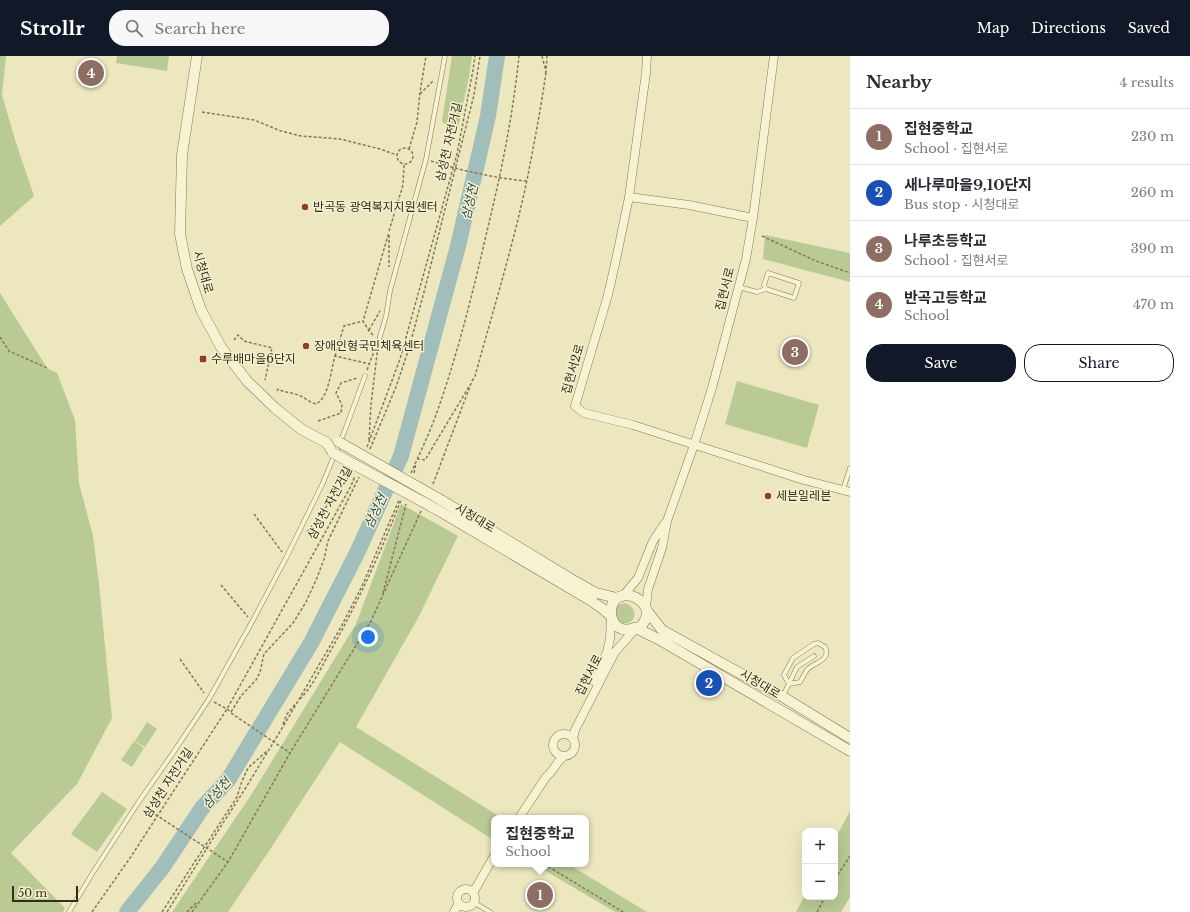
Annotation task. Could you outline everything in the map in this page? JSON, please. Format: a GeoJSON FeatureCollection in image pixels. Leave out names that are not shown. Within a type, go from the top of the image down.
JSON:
{"type":"FeatureCollection","features":[{"type":"Feature","properties":{"kind":"street","name":"시청대로"},"geometry":{"type":"LineString","coordinates":[[196,56],[182,155],[180,234],[187,269],[201,310],[221,347],[247,381],[275,408],[301,429],[327,443],[333,453],[436,509],[590,600],[611,616]]}},
{"type":"Feature","properties":{"kind":"street","name":"집현서2로"},"geometry":{"type":"LineString","coordinates":[[647,56],[629,197],[608,295],[576,406],[584,413],[633,425],[804,480],[847,491]]}},
{"type":"Feature","properties":{"kind":"street","name":"집현서로"},"geometry":{"type":"LineString","coordinates":[[646,609],[648,589],[662,548],[666,521],[694,445],[712,388],[746,259],[753,218],[774,56]]}},
{"type":"Feature","properties":{"kind":"street"},"geometry":{"type":"LineString","coordinates":[[629,197],[689,205],[753,218]]}},
{"type":"Feature","properties":{"kind":"street","name":"시청대로"},"geometry":{"type":"LineString","coordinates":[[327,443],[339,442],[442,500],[570,579],[596,593],[620,597]]}},
{"type":"Feature","properties":{"kind":"street","name":"집현서로"},"geometry":{"type":"LineString","coordinates":[[620,597],[638,578],[652,541],[666,521]]}},
{"type":"Feature","properties":{"kind":"street"},"geometry":{"type":"LineString","coordinates":[[632,595],[643,602],[646,609],[644,624],[639,628],[627,630],[622,629],[613,622],[611,616],[612,605],[620,597],[632,595]]}},
{"type":"Feature","properties":{"kind":"street","name":"시청대로"},"geometry":{"type":"LineString","coordinates":[[646,609],[662,630],[783,697],[850,738]]}},
{"type":"Feature","properties":{"kind":"street","name":"집현서로"},"geometry":{"type":"LineString","coordinates":[[570,737],[572,728],[607,652],[610,639],[611,616]]}},
{"type":"Feature","properties":{"kind":"street","name":"시청대로"},"geometry":{"type":"LineString","coordinates":[[636,628],[660,640],[850,751]]}},
{"type":"Feature","properties":{"kind":"street","name":"집현서로"},"geometry":{"type":"LineString","coordinates":[[570,737],[611,659],[622,643],[636,628]]}},
{"type":"Feature","properties":{"kind":"street"},"geometry":{"type":"LineString","coordinates":[[521,815],[558,761],[564,756],[570,754],[574,749],[575,746],[570,737],[559,736],[557,738],[554,744],[554,757],[546,770],[546,777]]}},
{"type":"Feature","properties":{"kind":"street"},"geometry":{"type":"LineString","coordinates":[[555,751],[564,756]]}},
{"type":"Feature","properties":{"kind":"street"},"geometry":{"type":"LineString","coordinates":[[470,891],[491,861]]}},
{"type":"Feature","properties":{"kind":"street"},"geometry":{"type":"LineString","coordinates":[[462,907],[457,898],[458,895],[462,891],[470,891]]}},
{"type":"Feature","properties":{"kind":"street"},"geometry":{"type":"LineString","coordinates":[[454,912],[462,907],[469,906],[473,902],[474,897],[470,891]]}},
{"type":"Feature","properties":{"kind":"lane"},"geometry":{"type":"LineString","coordinates":[[379,340],[386,316],[390,291],[426,159],[445,56]]}},
{"type":"Feature","properties":{"kind":"lane"},"geometry":{"type":"LineString","coordinates":[[739,286],[757,292],[766,289],[794,298],[799,283],[768,273],[764,284],[766,289]]}},
{"type":"Feature","properties":{"kind":"lane"},"geometry":{"type":"LineString","coordinates":[[69,912],[138,803],[209,699],[252,622],[322,485],[345,430],[365,376]]}},
{"type":"Feature","properties":{"kind":"lane"},"geometry":{"type":"LineString","coordinates":[[847,491],[850,468]]}},
{"type":"Feature","properties":{"kind":"lane"},"geometry":{"type":"LineString","coordinates":[[818,643],[825,647],[827,654],[826,658],[808,669],[800,682],[789,684],[784,675],[793,658],[814,644],[818,643]]}},
{"type":"Feature","properties":{"kind":"lane"},"geometry":{"type":"LineString","coordinates":[[783,697],[798,667],[814,656]]}},
{"type":"Feature","properties":{"kind":"lane"},"geometry":{"type":"LineString","coordinates":[[473,902],[490,912]]}},
{"type":"Feature","properties":{"kind":"path"},"geometry":{"type":"LineString","coordinates":[[404,164],[409,162],[412,158],[412,153],[409,149],[417,122],[426,56]]}},
{"type":"Feature","properties":{"kind":"path","name":"삼성천 자전거길"},"geometry":{"type":"LineString","coordinates":[[366,449],[400,359],[454,168],[475,56]]}},
{"type":"Feature","properties":{"kind":"path"},"geometry":{"type":"LineString","coordinates":[[370,451],[396,387],[409,348],[454,168],[474,95],[480,56]]}},
{"type":"Feature","properties":{"kind":"path"},"geometry":{"type":"LineString","coordinates":[[409,479],[436,413],[472,296],[499,178],[517,82],[519,56]]}},
{"type":"Feature","properties":{"kind":"path"},"geometry":{"type":"LineString","coordinates":[[542,56],[546,72]]}},
{"type":"Feature","properties":{"kind":"path"},"geometry":{"type":"LineString","coordinates":[[417,459],[425,460],[475,376],[527,181],[540,110],[547,56]]}},
{"type":"Feature","properties":{"kind":"path"},"geometry":{"type":"LineString","coordinates":[[420,94],[442,72]]}},
{"type":"Feature","properties":{"kind":"path"},"geometry":{"type":"LineString","coordinates":[[202,112],[254,120],[281,131],[300,136],[340,139],[397,155]]}},
{"type":"Feature","properties":{"kind":"path"},"geometry":{"type":"LineString","coordinates":[[404,164],[398,160],[398,152],[401,149],[409,149]]}},
{"type":"Feature","properties":{"kind":"path"},"geometry":{"type":"LineString","coordinates":[[426,159],[458,170],[499,178],[527,181]]}},
{"type":"Feature","properties":{"kind":"path"},"geometry":{"type":"LineString","coordinates":[[379,340],[369,331],[363,320],[403,185],[404,164]]}},
{"type":"Feature","properties":{"kind":"path"},"geometry":{"type":"LineString","coordinates":[[389,232],[389,269]]}},
{"type":"Feature","properties":{"kind":"path"},"geometry":{"type":"LineString","coordinates":[[762,236],[816,261],[850,273]]}},
{"type":"Feature","properties":{"kind":"path"},"geometry":{"type":"LineString","coordinates":[[369,331],[379,311]]}},
{"type":"Feature","properties":{"kind":"path"},"geometry":{"type":"LineString","coordinates":[[277,392],[278,389],[284,392],[299,395],[310,403],[316,404],[320,402],[325,394],[331,377],[335,356],[344,326],[363,320]]}},
{"type":"Feature","properties":{"kind":"path"},"geometry":{"type":"LineString","coordinates":[[234,340],[238,335],[244,341],[272,348],[265,380]]}},
{"type":"Feature","properties":{"kind":"path"},"geometry":{"type":"LineString","coordinates":[[0,338],[9,351],[47,368]]}},
{"type":"Feature","properties":{"kind":"path"},"geometry":{"type":"LineString","coordinates":[[318,420],[341,413],[342,405],[336,393],[341,383],[365,376],[379,340]]}},
{"type":"Feature","properties":{"kind":"path"},"geometry":{"type":"LineString","coordinates":[[369,442],[371,404],[379,340]]}},
{"type":"Feature","properties":{"kind":"path"},"geometry":{"type":"LineString","coordinates":[[335,356],[370,364]]}},
{"type":"Feature","properties":{"kind":"path"},"geometry":{"type":"LineString","coordinates":[[412,473],[417,459]]}},
{"type":"Feature","properties":{"kind":"path"},"geometry":{"type":"LineString","coordinates":[[304,534],[356,469]]}},
{"type":"Feature","properties":{"kind":"path"},"geometry":{"type":"LineString","coordinates":[[231,712],[241,696],[256,680],[260,672],[264,654],[293,623],[306,602],[324,559],[328,541],[361,472]]}},
{"type":"Feature","properties":{"kind":"path","name":"삼성천 자전거길"},"geometry":{"type":"LineString","coordinates":[[92,912],[130,858],[227,710],[351,486],[356,474]]}},
{"type":"Feature","properties":{"kind":"path"},"geometry":{"type":"LineString","coordinates":[[167,912],[245,789],[341,627],[362,586],[400,500]]}},
{"type":"Feature","properties":{"kind":"path"},"geometry":{"type":"LineString","coordinates":[[192,912],[228,862],[290,753],[371,621],[382,597],[406,505]]}},
{"type":"Feature","properties":{"kind":"path"},"geometry":{"type":"LineString","coordinates":[[254,514],[286,558]]}},
{"type":"Feature","properties":{"kind":"path"},"geometry":{"type":"LineString","coordinates":[[221,585],[252,622]]}},
{"type":"Feature","properties":{"kind":"path"},"geometry":{"type":"LineString","coordinates":[[180,659],[209,699],[231,712],[290,753]]}},
{"type":"Feature","properties":{"kind":"path"},"geometry":{"type":"LineString","coordinates":[[162,912],[237,798],[248,768],[268,750]]}},
{"type":"Feature","properties":{"kind":"path"},"geometry":{"type":"LineString","coordinates":[[147,809],[228,862]]}},
{"type":"Feature","properties":{"kind":"path"},"geometry":{"type":"LineString","coordinates":[[838,874],[850,856]]}},
{"type":"Feature","properties":{"kind":"path"},"geometry":{"type":"LineString","coordinates":[[549,867],[623,912]]}},
{"type":"Feature","properties":{"kind":"path"},"geometry":{"type":"LineString","coordinates":[[187,912],[200,900]]}},
{"type":"Feature","properties":{"kind":"path"},"geometry":{"type":"LineString","coordinates":[[817,912],[823,900]]}},
{"type":"Feature","properties":{"kind":"green space"},"geometry":{"type":"Polygon","coordinates":[[[0,56],[6,56],[2,95],[34,196],[0,226],[0,56]]]}},
{"type":"Feature","properties":{"kind":"green space"},"geometry":{"type":"Polygon","coordinates":[[[117,56],[169,56],[167,71],[116,63],[117,56]]]}},
{"type":"Feature","properties":{"kind":"green space"},"geometry":{"type":"Polygon","coordinates":[[[452,56],[472,56],[457,132],[452,132],[442,121],[452,56]]]}},
{"type":"Feature","properties":{"kind":"green space"},"geometry":{"type":"Polygon","coordinates":[[[765,235],[850,253],[850,282],[763,259],[765,235]]]}},
{"type":"Feature","properties":{"kind":"green space"},"geometry":{"type":"Polygon","coordinates":[[[0,293],[47,368],[57,373],[75,420],[79,483],[93,536],[99,584],[112,718],[77,784],[11,853],[65,908],[63,912],[0,912],[0,293]]]}},
{"type":"Feature","properties":{"kind":"green space"},"geometry":{"type":"Polygon","coordinates":[[[737,381],[819,405],[807,448],[725,424],[737,381]]]}},
{"type":"Feature","properties":{"kind":"green space"},"geometry":{"type":"Polygon","coordinates":[[[401,504],[458,536],[418,618],[356,727],[497,815],[491,815],[491,838],[340,742],[228,912],[172,912],[253,792],[356,624],[401,504]]]}},
{"type":"Feature","properties":{"kind":"green space"},"geometry":{"type":"Polygon","coordinates":[[[624,603],[629,605],[634,612],[633,620],[625,624],[619,623],[614,611],[618,605],[624,603]]]}},
{"type":"Feature","properties":{"kind":"green space"},"geometry":{"type":"Polygon","coordinates":[[[147,722],[157,729],[145,747],[135,741],[147,722]]]}},
{"type":"Feature","properties":{"kind":"green space"},"geometry":{"type":"Polygon","coordinates":[[[134,741],[144,748],[132,767],[121,760],[134,741]]]}},
{"type":"Feature","properties":{"kind":"green space"},"geometry":{"type":"Polygon","coordinates":[[[102,792],[127,809],[97,852],[71,834],[102,792]]]}},
{"type":"Feature","properties":{"kind":"green space"},"geometry":{"type":"Polygon","coordinates":[[[850,811],[850,897],[841,912],[796,912],[802,900],[838,900],[838,833],[850,811]]]}},
{"type":"Feature","properties":{"kind":"green space"},"geometry":{"type":"Polygon","coordinates":[[[539,867],[573,867],[647,912],[615,912],[539,867]]]}},
{"type":"Feature","properties":{"kind":"water"},"geometry":{"type":"Polygon","coordinates":[[[496,64],[499,70],[496,93],[490,98],[486,94],[490,67],[496,64]]]}},
{"type":"Feature","properties":{"kind":"waterway","name":"삼성천"},"geometry":{"type":"LineString","coordinates":[[127,912],[162,868],[202,808],[228,780],[311,643],[357,553],[401,456],[458,246],[488,116],[497,56]]}},
{"type":"Feature","properties":{"kind":"place","name":"반곡고등학교"},"geometry":{"type":"Point","coordinates":[91,73]}},
{"type":"Feature","properties":{"kind":"place","name":"반곡동 광역복지지원센터"},"geometry":{"type":"Point","coordinates":[305,207]}},
{"type":"Feature","properties":{"kind":"place","name":"장애인형국민체육센터"},"geometry":{"type":"Point","coordinates":[306,346]}},
{"type":"Feature","properties":{"kind":"place","name":"나루초등학교"},"geometry":{"type":"Point","coordinates":[795,352]}},
{"type":"Feature","properties":{"kind":"place","name":"수루배마을6단지"},"geometry":{"type":"Point","coordinates":[203,359]}},
{"type":"Feature","properties":{"kind":"place","name":"세븐일레븐"},"geometry":{"type":"Point","coordinates":[768,496]}},
{"type":"Feature","properties":{"kind":"place","name":"새나루마을9,10단지"},"geometry":{"type":"Point","coordinates":[709,683]}},
{"type":"Feature","properties":{"kind":"place","name":"집현중학교"},"geometry":{"type":"Point","coordinates":[540,895]}}]}
